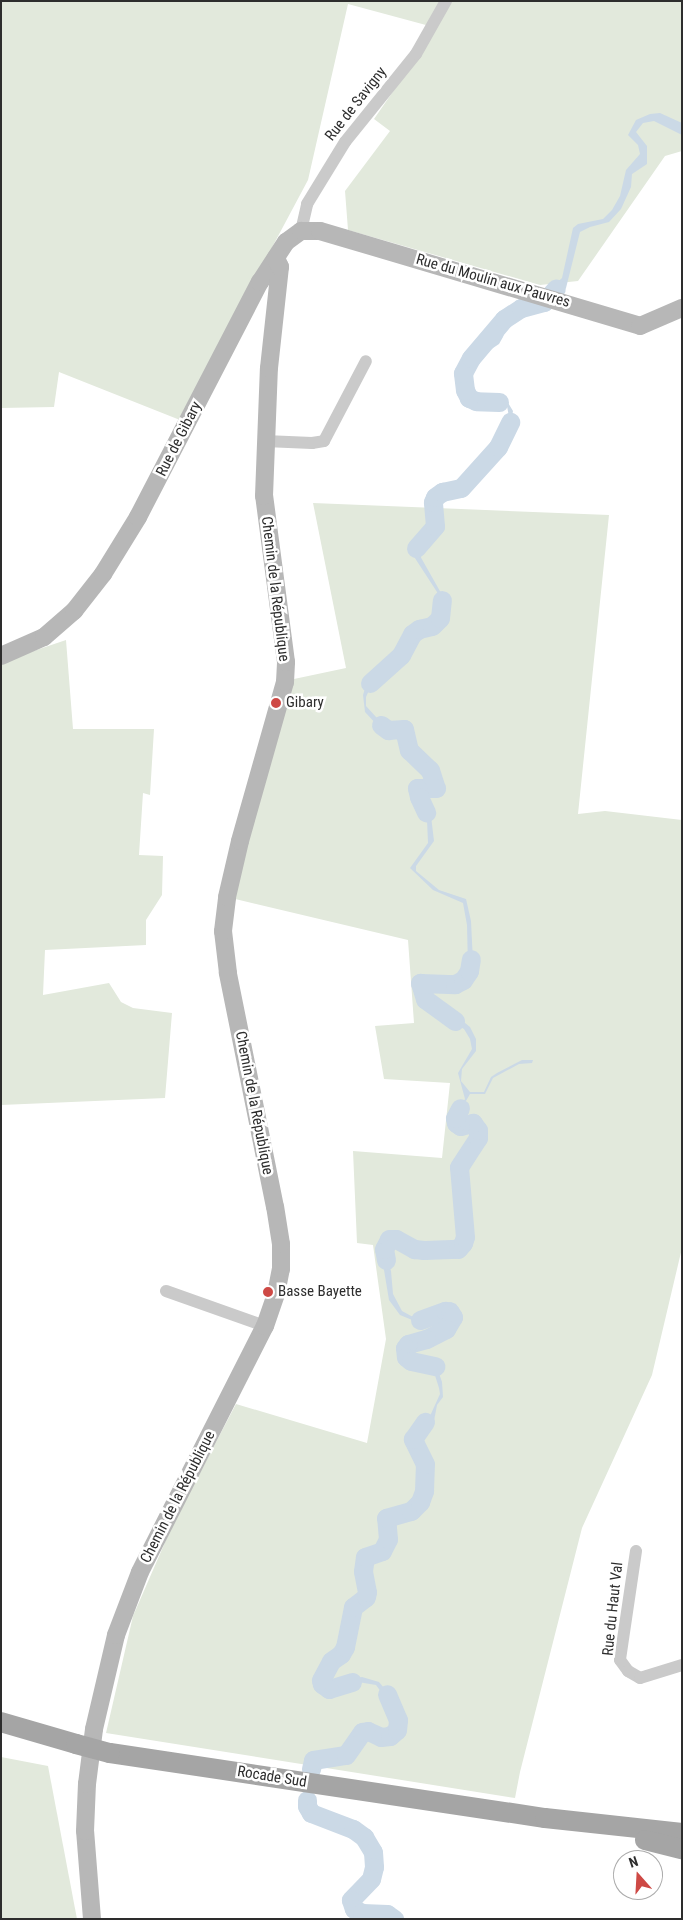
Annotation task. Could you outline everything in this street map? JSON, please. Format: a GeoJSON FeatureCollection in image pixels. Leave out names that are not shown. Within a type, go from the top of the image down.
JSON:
{"type":"FeatureCollection","features":[{"type":"Feature","properties":{"kind":"main road","name":"Rocade Sud"},"geometry":{"type":"LineString","coordinates":[[1,1722],[110,1753],[545,1818],[682,1833]]}},
{"type":"Feature","properties":{"kind":"main road","name":"Rocade Sud"},"geometry":{"type":"LineString","coordinates":[[545,1818],[682,1849]]}},
{"type":"Feature","properties":{"kind":"street","name":"Rue de Savigny"},"geometry":{"type":"LineString","coordinates":[[300,232],[307,204],[345,142],[416,54],[446,1]]}},
{"type":"Feature","properties":{"kind":"street","name":"Rue du Moulin aux Pauvres"},"geometry":{"type":"LineString","coordinates":[[300,232],[320,231],[566,302],[640,326],[682,308]]}},
{"type":"Feature","properties":{"kind":"street","name":"Rue de Gibary"},"geometry":{"type":"LineString","coordinates":[[1,656],[44,637],[74,611],[103,574],[138,517],[260,282],[286,242],[300,232]]}},
{"type":"Feature","properties":{"kind":"street","name":"Chemin de la République"},"geometry":{"type":"LineString","coordinates":[[92,1919],[85,1831],[87,1784],[94,1729],[116,1635],[144,1564],[265,1326],[276,1294],[281,1269],[281,1244],[228,973],[223,930],[227,896],[240,841],[284,682],[286,662],[264,496],[269,368],[280,267],[276,258]]}},
{"type":"Feature","properties":{"kind":"street"},"geometry":{"type":"LineString","coordinates":[[265,441],[312,443],[324,441],[366,361]]}},
{"type":"Feature","properties":{"kind":"street"},"geometry":{"type":"LineString","coordinates":[[166,1291],[265,1326]]}},
{"type":"Feature","properties":{"kind":"street","name":"Rue du Haut Val"},"geometry":{"type":"LineString","coordinates":[[636,1550],[620,1660],[628,1671],[640,1678],[682,1665]]}},
{"type":"Feature","properties":{"kind":"shaded area"},"geometry":{"type":"Polygon","coordinates":[[[1,1],[682,1],[682,151],[665,156],[578,281],[540,285],[348,230],[345,191],[390,131],[374,119],[437,28],[348,4],[308,180],[180,420],[59,372],[54,407],[1,408],[1,1]]]}},
{"type":"Feature","properties":{"kind":"shaded area"},"geometry":{"type":"Polygon","coordinates":[[[313,503],[609,515],[578,814],[605,811],[682,820],[682,1248],[652,1375],[582,1528],[515,1798],[106,1733],[133,1616],[173,1524],[236,1404],[367,1443],[386,1339],[373,1245],[357,1243],[353,1151],[442,1158],[450,1083],[384,1079],[375,1026],[414,1023],[408,940],[227,897],[294,679],[346,668],[313,503]]]}},
{"type":"Feature","properties":{"kind":"shaded area"},"geometry":{"type":"Polygon","coordinates":[[[66,640],[73,729],[154,729],[150,795],[143,793],[139,855],[163,856],[162,895],[146,920],[146,945],[45,950],[43,995],[109,983],[121,1002],[133,1008],[172,1013],[165,1098],[1,1105],[1,662],[66,640]]]}},
{"type":"Feature","properties":{"kind":"shaded area"},"geometry":{"type":"Polygon","coordinates":[[[1,1757],[48,1766],[77,1919],[1,1919],[1,1757]]]}},
{"type":"Feature","properties":{"kind":"water"},"geometry":{"type":"Polygon","coordinates":[[[660,113],[682,123],[682,135],[654,121],[643,123],[636,132],[647,146],[647,164],[632,174],[631,187],[621,209],[609,222],[580,232],[566,288],[555,294],[548,291],[562,278],[573,228],[578,224],[603,219],[612,210],[620,196],[626,170],[640,154],[638,145],[628,135],[636,120],[650,114],[660,113]]]}},
{"type":"Feature","properties":{"kind":"water"},"geometry":{"type":"Polygon","coordinates":[[[546,301],[549,302],[543,310],[530,311],[509,318],[499,344],[475,360],[465,393],[470,399],[507,401],[513,411],[510,427],[499,451],[457,496],[442,495],[434,502],[438,531],[419,551],[419,554],[441,593],[446,615],[431,632],[415,636],[399,665],[378,680],[370,688],[366,697],[366,706],[387,729],[403,727],[410,753],[425,762],[440,788],[441,793],[419,796],[431,816],[434,841],[416,866],[416,871],[439,890],[466,899],[471,921],[473,962],[470,979],[463,988],[450,992],[424,989],[427,1005],[459,1018],[470,1027],[476,1039],[476,1051],[462,1069],[461,1081],[470,1092],[484,1092],[491,1077],[497,1073],[522,1060],[533,1060],[532,1063],[519,1064],[493,1078],[485,1094],[470,1094],[455,1120],[459,1124],[469,1119],[474,1120],[482,1129],[476,1150],[459,1169],[466,1246],[459,1255],[412,1257],[390,1244],[385,1252],[391,1271],[393,1294],[402,1311],[413,1317],[424,1319],[441,1304],[451,1302],[456,1304],[460,1313],[454,1328],[443,1337],[432,1344],[410,1348],[404,1352],[407,1361],[434,1359],[442,1382],[443,1397],[437,1405],[434,1421],[413,1444],[428,1456],[428,1502],[419,1517],[396,1523],[387,1522],[392,1542],[380,1559],[366,1560],[364,1578],[369,1595],[351,1615],[346,1657],[332,1664],[323,1678],[323,1684],[327,1689],[346,1680],[362,1677],[379,1682],[394,1700],[400,1717],[395,1718],[390,1704],[376,1685],[358,1682],[329,1691],[323,1690],[318,1682],[327,1662],[341,1654],[351,1607],[366,1597],[360,1581],[363,1556],[379,1554],[387,1538],[383,1519],[398,1518],[410,1513],[422,1494],[423,1462],[410,1445],[411,1437],[430,1416],[440,1394],[432,1366],[407,1362],[402,1360],[402,1346],[435,1337],[449,1328],[452,1318],[446,1310],[427,1320],[417,1322],[400,1315],[389,1300],[381,1252],[384,1243],[390,1239],[417,1252],[455,1251],[461,1245],[463,1236],[457,1168],[460,1161],[473,1146],[477,1133],[470,1123],[457,1128],[451,1122],[465,1099],[458,1073],[472,1049],[470,1039],[464,1029],[426,1007],[417,984],[455,985],[466,975],[468,968],[467,925],[463,903],[433,890],[410,868],[428,843],[427,820],[414,790],[434,790],[425,770],[407,753],[402,730],[385,731],[378,726],[365,712],[363,695],[367,682],[397,660],[413,631],[432,627],[441,612],[437,592],[411,552],[433,528],[430,500],[440,493],[459,490],[499,446],[507,427],[509,417],[507,406],[502,402],[484,404],[468,401],[462,391],[460,374],[470,357],[509,314],[516,310],[542,306],[546,301]]]}},
{"type":"Feature","properties":{"kind":"waterway"},"geometry":{"type":"LineString","coordinates":[[499,402],[476,401],[469,398],[465,390],[463,373],[471,358],[504,319],[521,308],[544,302],[556,288]]}},
{"type":"Feature","properties":{"kind":"waterway"},"geometry":{"type":"LineString","coordinates":[[416,548],[435,526],[433,502],[435,497],[442,492],[461,488],[498,447],[510,422]]}},
{"type":"Feature","properties":{"kind":"waterway"},"geometry":{"type":"LineString","coordinates":[[370,683],[401,655],[412,634],[419,629],[432,626],[440,618],[442,600]]}},
{"type":"Feature","properties":{"kind":"waterway"},"geometry":{"type":"LineString","coordinates":[[381,725],[388,730],[404,729],[409,750],[430,770],[436,788],[417,788],[426,812]]}},
{"type":"Feature","properties":{"kind":"waterway"},"geometry":{"type":"LineString","coordinates":[[455,1021],[425,999],[420,983],[455,984],[463,980],[469,971],[471,959]]}},
{"type":"Feature","properties":{"kind":"waterway"},"geometry":{"type":"LineString","coordinates":[[386,1260],[384,1249],[389,1239],[396,1239],[414,1249],[424,1250],[458,1249],[463,1243],[465,1237],[459,1167],[478,1138],[478,1130],[473,1123],[460,1126],[456,1123],[455,1118],[460,1108]]}},
{"type":"Feature","properties":{"kind":"waterway"},"geometry":{"type":"LineString","coordinates":[[420,1320],[445,1311],[450,1312],[453,1317],[446,1329],[426,1339],[408,1344],[405,1348],[406,1357],[411,1361],[435,1366]]}},
{"type":"Feature","properties":{"kind":"waterway"},"geometry":{"type":"LineString","coordinates":[[352,1682],[329,1689],[322,1684],[321,1680],[331,1661],[341,1654],[345,1647],[353,1607],[366,1597],[367,1592],[363,1571],[365,1557],[382,1551],[388,1539],[386,1518],[411,1511],[420,1502],[424,1491],[425,1464],[413,1439],[425,1422]]}},
{"type":"Feature","properties":{"kind":"waterway"},"geometry":{"type":"LineString","coordinates":[[311,1769],[313,1760],[346,1755],[362,1732],[368,1731],[381,1737],[390,1736],[397,1730],[398,1720],[387,1694]]}},
{"type":"Feature","properties":{"kind":"waterway"},"geometry":{"type":"LineString","coordinates":[[307,1800],[307,1806],[311,1813],[353,1829],[364,1837],[373,1852],[374,1867],[371,1879],[351,1900],[354,1909],[362,1913],[387,1914],[394,1919]]}},
{"type":"Feature","properties":{"kind":"place","name":"Gibary"},"geometry":{"type":"Point","coordinates":[276,703]}},
{"type":"Feature","properties":{"kind":"place","name":"Basse Bayette"},"geometry":{"type":"Point","coordinates":[268,1292]}}]}
